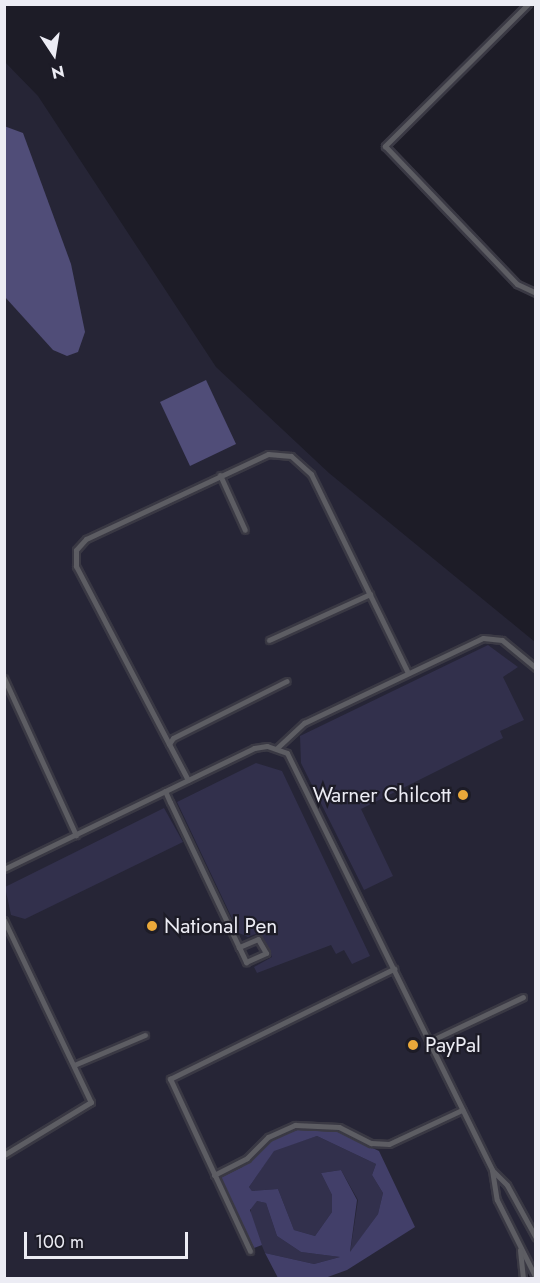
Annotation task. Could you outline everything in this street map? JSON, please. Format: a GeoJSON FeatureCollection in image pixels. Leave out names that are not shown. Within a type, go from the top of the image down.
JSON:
{"type":"FeatureCollection","features":[{"type":"Feature","properties":{"kind":"lane"},"geometry":{"type":"LineString","coordinates":[[528,4],[384,146],[517,284],[536,293]]}},
{"type":"Feature","properties":{"kind":"lane"},"geometry":{"type":"LineString","coordinates":[[188,780],[76,566],[76,550],[86,539],[268,454],[297,460],[311,474],[408,673]]}},
{"type":"Feature","properties":{"kind":"lane"},"geometry":{"type":"LineString","coordinates":[[220,475],[245,530]]}},
{"type":"Feature","properties":{"kind":"lane"},"geometry":{"type":"LineString","coordinates":[[269,640],[370,594]]}},
{"type":"Feature","properties":{"kind":"lane"},"geometry":{"type":"LineString","coordinates":[[4,869],[254,748],[277,748],[304,723],[483,638],[502,640],[536,668]]}},
{"type":"Feature","properties":{"kind":"lane"},"geometry":{"type":"LineString","coordinates":[[4,678],[76,835]]}},
{"type":"Feature","properties":{"kind":"lane"},"geometry":{"type":"LineString","coordinates":[[169,744],[179,732],[287,681]]}},
{"type":"Feature","properties":{"kind":"lane"},"geometry":{"type":"LineString","coordinates":[[277,748],[294,764],[492,1170],[507,1185],[535,1236]]}},
{"type":"Feature","properties":{"kind":"lane"},"geometry":{"type":"LineString","coordinates":[[165,791],[246,962],[266,953],[258,939],[239,947]]}},
{"type":"Feature","properties":{"kind":"lane"},"geometry":{"type":"LineString","coordinates":[[4,920],[91,1102],[4,1155]]}},
{"type":"Feature","properties":{"kind":"lane"},"geometry":{"type":"LineString","coordinates":[[250,1251],[170,1079],[393,969]]}},
{"type":"Feature","properties":{"kind":"lane"},"geometry":{"type":"LineString","coordinates":[[428,1042],[523,997]]}},
{"type":"Feature","properties":{"kind":"lane"},"geometry":{"type":"LineString","coordinates":[[74,1065],[145,1035]]}},
{"type":"Feature","properties":{"kind":"lane"},"geometry":{"type":"LineString","coordinates":[[214,1175],[247,1158],[268,1137],[295,1125],[339,1126],[371,1143],[389,1144],[462,1110]]}},
{"type":"Feature","properties":{"kind":"lane"},"geometry":{"type":"LineString","coordinates":[[492,1170],[492,1185],[536,1278]]}},
{"type":"Feature","properties":{"kind":"lane"},"geometry":{"type":"LineString","coordinates":[[518,1241],[524,1278]]}},
{"type":"Feature","properties":{"kind":"shaded area"},"geometry":{"type":"Polygon","coordinates":[[[4,61],[38,96],[216,367],[329,473],[535,642],[536,1269],[520,1278],[5,1278],[4,61]]]}},
{"type":"Feature","properties":{"kind":"shaded area"},"geometry":{"type":"Polygon","coordinates":[[[4,126],[23,133],[71,264],[85,332],[78,352],[67,356],[53,350],[5,297],[4,126]]]}},
{"type":"Feature","properties":{"kind":"shaded area"},"geometry":{"type":"Polygon","coordinates":[[[206,380],[236,444],[190,466],[160,402],[206,380]]]}},
{"type":"Feature","properties":{"kind":"shaded area"},"geometry":{"type":"Polygon","coordinates":[[[488,645],[518,667],[503,677],[524,720],[500,731],[503,738],[361,809],[393,876],[364,890],[301,763],[300,736],[488,645]]]}},
{"type":"Feature","properties":{"kind":"shaded area"},"geometry":{"type":"Polygon","coordinates":[[[256,763],[282,771],[370,956],[352,964],[344,950],[336,954],[331,945],[257,973],[254,967],[272,957],[260,932],[248,937],[239,933],[177,802],[256,763]]]}},
{"type":"Feature","properties":{"kind":"shaded area"},"geometry":{"type":"Polygon","coordinates":[[[164,808],[183,842],[25,919],[11,915],[5,887],[164,808]]]}},
{"type":"Feature","properties":{"kind":"shaded area"},"geometry":{"type":"Polygon","coordinates":[[[300,1129],[336,1131],[379,1151],[415,1227],[347,1270],[325,1278],[278,1278],[265,1253],[314,1264],[340,1257],[301,1252],[277,1236],[266,1203],[257,1201],[250,1210],[262,1245],[254,1248],[220,1178],[242,1167],[270,1140],[300,1129]],[[317,1136],[274,1151],[249,1187],[252,1191],[278,1189],[294,1230],[315,1236],[332,1212],[332,1195],[321,1173],[341,1170],[357,1200],[350,1252],[378,1214],[383,1193],[372,1175],[376,1164],[317,1136]]]}},
{"type":"Feature","properties":{"kind":"shaded area"},"geometry":{"type":"Polygon","coordinates":[[[317,1136],[376,1164],[372,1175],[383,1193],[378,1214],[350,1253],[358,1200],[341,1170],[321,1173],[332,1195],[332,1212],[315,1236],[294,1230],[278,1189],[252,1191],[249,1187],[274,1150],[317,1136]]]}},
{"type":"Feature","properties":{"kind":"shaded area"},"geometry":{"type":"Polygon","coordinates":[[[251,1202],[266,1203],[277,1236],[301,1252],[340,1257],[314,1264],[265,1253],[251,1220],[251,1202]]]}},
{"type":"Feature","properties":{"kind":"place","name":"Warner Chilcott"},"geometry":{"type":"Point","coordinates":[463,795]}},
{"type":"Feature","properties":{"kind":"place","name":"National Pen"},"geometry":{"type":"Point","coordinates":[152,926]}},
{"type":"Feature","properties":{"kind":"place","name":"PayPal"},"geometry":{"type":"Point","coordinates":[413,1045]}}]}
